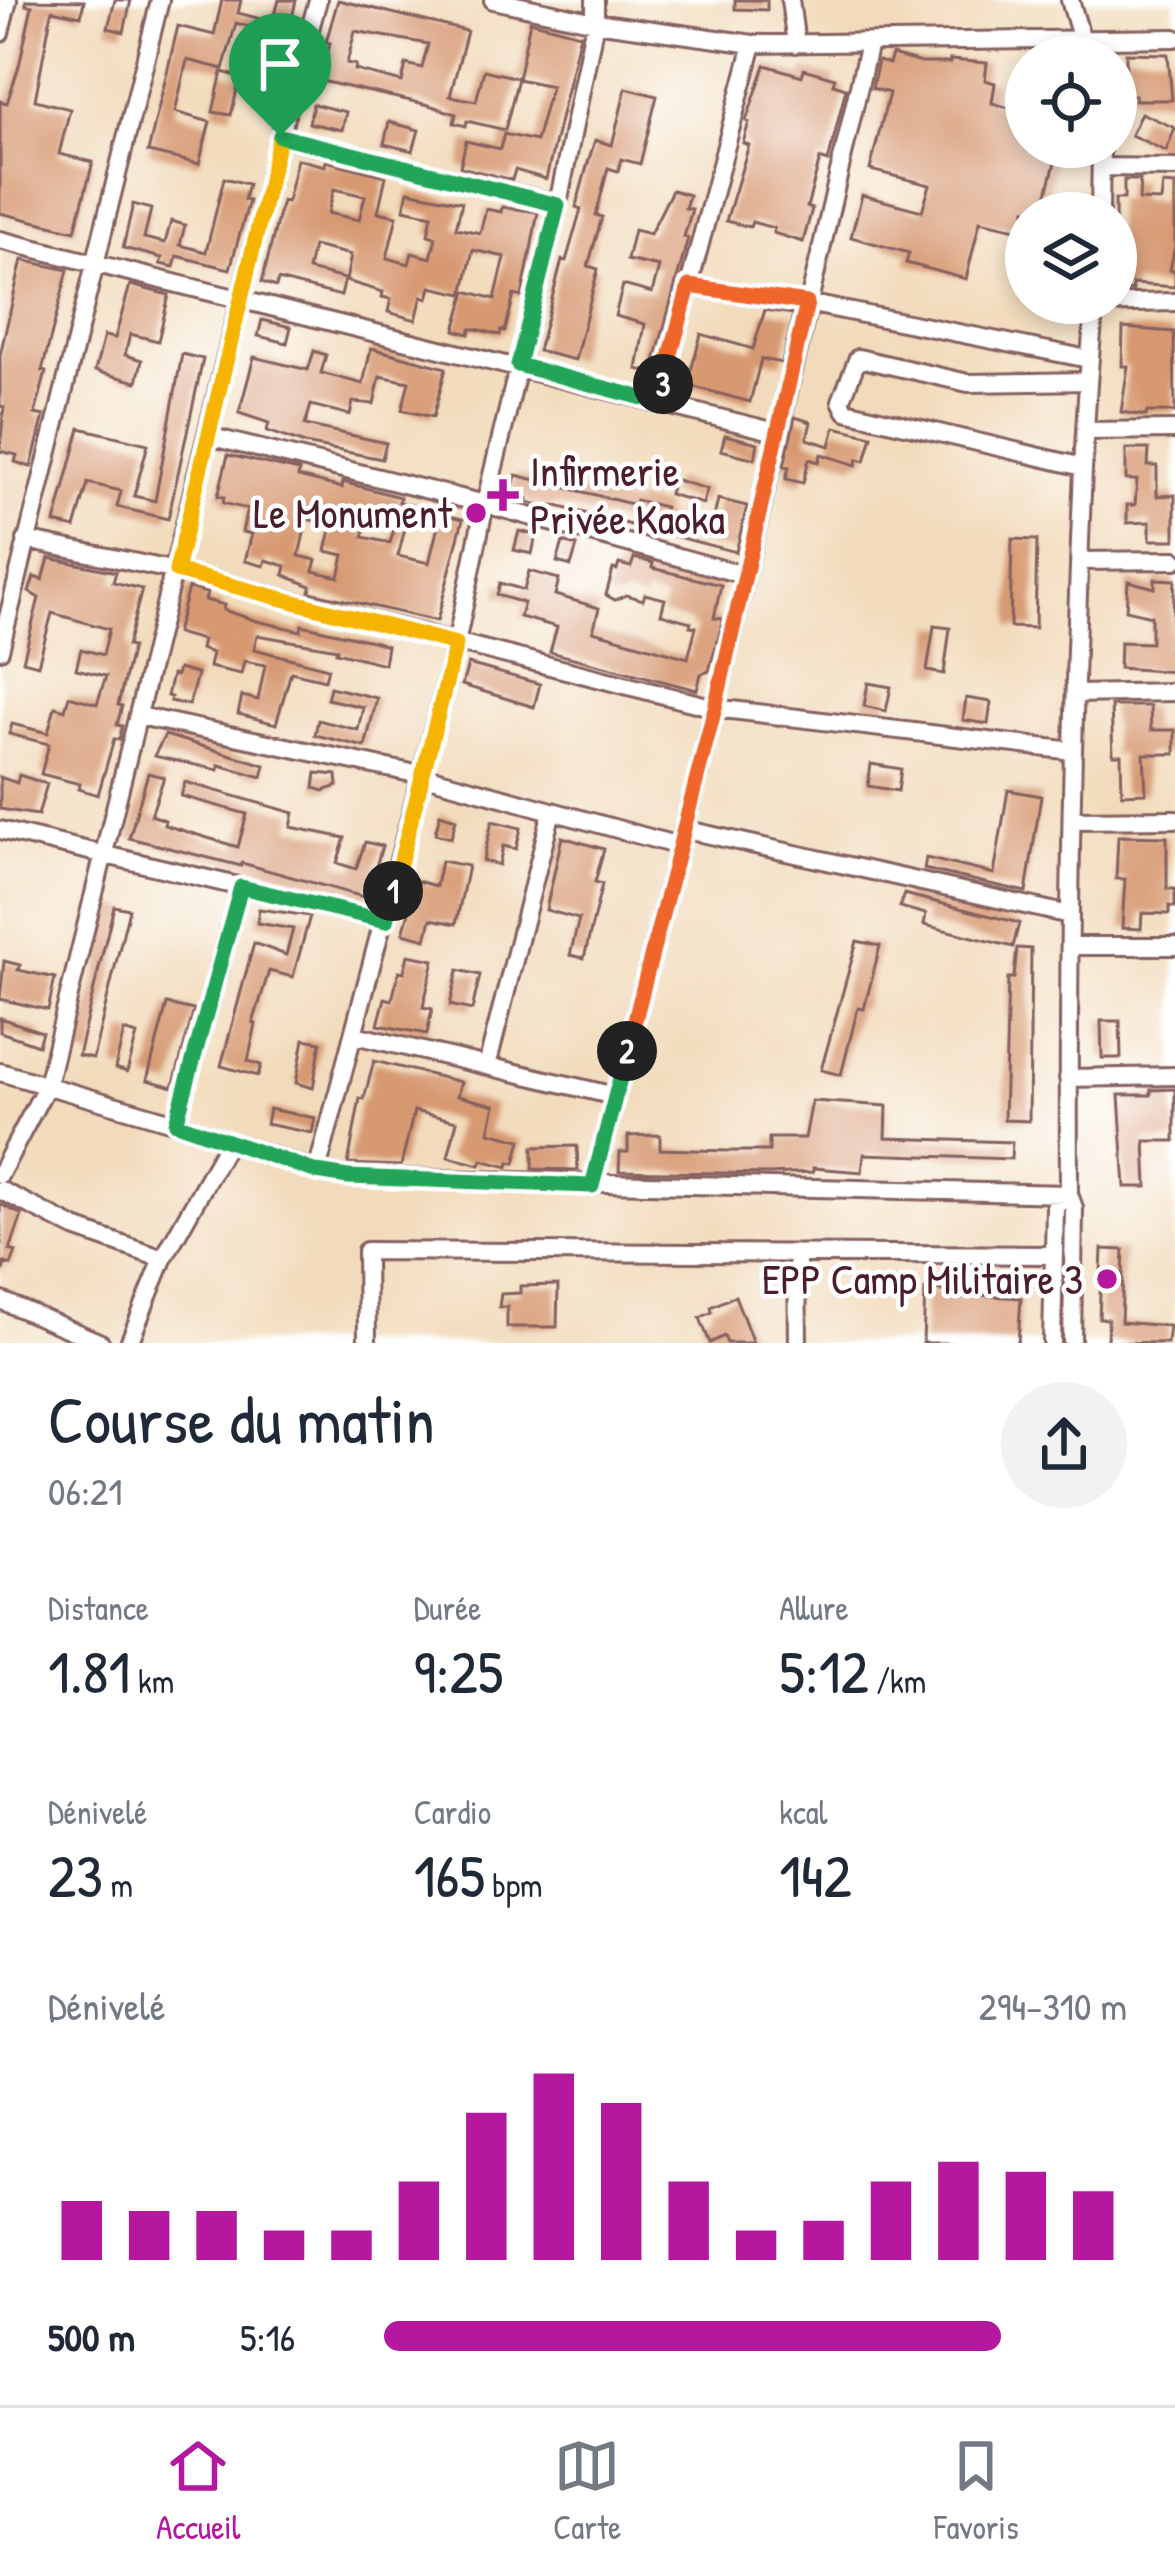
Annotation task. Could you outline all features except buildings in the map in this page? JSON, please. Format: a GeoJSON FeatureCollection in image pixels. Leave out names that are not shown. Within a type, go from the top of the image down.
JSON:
{"type":"FeatureCollection","features":[{"type":"Feature","properties":{"kind":"street"},"geometry":{"type":"LineString","coordinates":[[0,33],[8,0]]}},
{"type":"Feature","properties":{"kind":"street"},"geometry":{"type":"LineString","coordinates":[[0,650],[160,0]]}},
{"type":"Feature","properties":{"kind":"street"},"geometry":{"type":"LineString","coordinates":[[0,1174],[47,1085],[280,136],[318,0]]}},
{"type":"Feature","properties":{"kind":"street"},"geometry":{"type":"LineString","coordinates":[[493,0],[595,22],[753,44],[1005,40]]}},
{"type":"Feature","properties":{"kind":"street"},"geometry":{"type":"LineString","coordinates":[[317,1172],[456,644],[484,504],[558,205],[595,22],[595,0]]}},
{"type":"Feature","properties":{"kind":"street"},"geometry":{"type":"LineString","coordinates":[[790,0],[796,44]]}},
{"type":"Feature","properties":{"kind":"street"},"geometry":{"type":"LineString","coordinates":[[1070,0],[1082,36]]}},
{"type":"Feature","properties":{"kind":"street"},"geometry":{"type":"LineString","coordinates":[[1137,38],[1175,38]]}},
{"type":"Feature","properties":{"kind":"street"},"geometry":{"type":"LineString","coordinates":[[658,402],[753,44]]}},
{"type":"Feature","properties":{"kind":"street"},"geometry":{"type":"LineString","coordinates":[[592,1186],[715,708],[869,44]]}},
{"type":"Feature","properties":{"kind":"street"},"geometry":{"type":"LineString","coordinates":[[280,136],[558,205]]}},
{"type":"Feature","properties":{"kind":"street"},"geometry":{"type":"LineString","coordinates":[[1137,167],[1175,168]]}},
{"type":"Feature","properties":{"kind":"street"},"geometry":{"type":"LineString","coordinates":[[0,240],[776,432]]}},
{"type":"Feature","properties":{"kind":"street"},"geometry":{"type":"LineString","coordinates":[[689,286],[807,303],[1089,359]]}},
{"type":"Feature","properties":{"kind":"street"},"geometry":{"type":"LineString","coordinates":[[1137,303],[1175,302]]}},
{"type":"Feature","properties":{"kind":"street"},"geometry":{"type":"LineString","coordinates":[[1072,1343],[1074,1208],[1069,1194],[1068,1078],[1073,752],[1084,430],[1093,324]]}},
{"type":"Feature","properties":{"kind":"street"},"geometry":{"type":"LineString","coordinates":[[1083,467],[846,411],[841,401],[858,358],[968,383],[1087,381]]}},
{"type":"Feature","properties":{"kind":"street"},"geometry":{"type":"LineString","coordinates":[[1084,430],[1175,430]]}},
{"type":"Feature","properties":{"kind":"street"},"geometry":{"type":"LineString","coordinates":[[208,436],[744,575]]}},
{"type":"Feature","properties":{"kind":"street"},"geometry":{"type":"LineString","coordinates":[[26,540],[176,571],[715,708],[1073,752]]}},
{"type":"Feature","properties":{"kind":"street"},"geometry":{"type":"LineString","coordinates":[[1080,561],[1175,560]]}},
{"type":"Feature","properties":{"kind":"street"},"geometry":{"type":"LineString","coordinates":[[1075,694],[1175,692]]}},
{"type":"Feature","properties":{"kind":"street"},"geometry":{"type":"LineString","coordinates":[[139,716],[422,775],[552,811],[1070,915]]}},
{"type":"Feature","properties":{"kind":"street"},"geometry":{"type":"LineString","coordinates":[[487,1066],[552,811]]}},
{"type":"Feature","properties":{"kind":"street"},"geometry":{"type":"LineString","coordinates":[[1072,820],[1175,819]]}},
{"type":"Feature","properties":{"kind":"street"},"geometry":{"type":"LineString","coordinates":[[0,830],[386,921]]}},
{"type":"Feature","properties":{"kind":"street"},"geometry":{"type":"LineString","coordinates":[[176,1123],[241,887]]}},
{"type":"Feature","properties":{"kind":"street"},"geometry":{"type":"LineString","coordinates":[[1070,946],[1175,946]]}},
{"type":"Feature","properties":{"kind":"street"},"geometry":{"type":"LineString","coordinates":[[355,1035],[615,1096]]}},
{"type":"Feature","properties":{"kind":"street"},"geometry":{"type":"LineString","coordinates":[[0,1072],[176,1123],[317,1172],[348,1177],[1069,1194]]}},
{"type":"Feature","properties":{"kind":"street"},"geometry":{"type":"LineString","coordinates":[[1068,1078],[1175,1076]]}},
{"type":"Feature","properties":{"kind":"street"},"geometry":{"type":"LineString","coordinates":[[129,1343],[163,1259],[228,1143]]}},
{"type":"Feature","properties":{"kind":"street"},"geometry":{"type":"LineString","coordinates":[[0,1190],[75,1228],[163,1259]]}},
{"type":"Feature","properties":{"kind":"street"},"geometry":{"type":"LineString","coordinates":[[1052,1343],[1055,1207],[1069,1194]]}},
{"type":"Feature","properties":{"kind":"street"},"geometry":{"type":"LineString","coordinates":[[367,1343],[366,1251],[1054,1255]]}},
{"type":"Feature","properties":{"kind":"street"},"geometry":{"type":"LineString","coordinates":[[797,1254],[798,1343]]}},
{"type":"Feature","properties":{"kind":"street"},"geometry":{"type":"LineString","coordinates":[[0,1300],[101,1343]]}},
{"type":"Feature","properties":{"kind":"place","name":"Infirmerie Privée Kaoka"},"geometry":{"type":"Point","coordinates":[503,495]}},
{"type":"Feature","properties":{"kind":"place","name":"Le Monument"},"geometry":{"type":"Point","coordinates":[476,513]}},
{"type":"Feature","properties":{"kind":"place","name":"EPP Camp Militaire 3"},"geometry":{"type":"Point","coordinates":[1107,1279]}},
{"type":"Feature","properties":{"kind":"route"},"geometry":{"type":"LineString","coordinates":[[280,136],[558,205],[518,365],[658,402],[689,286],[807,303],[715,708],[592,1186],[348,1177],[317,1172],[176,1123],[241,887],[386,921],[456,644],[176,571],[280,136]]}}]}
